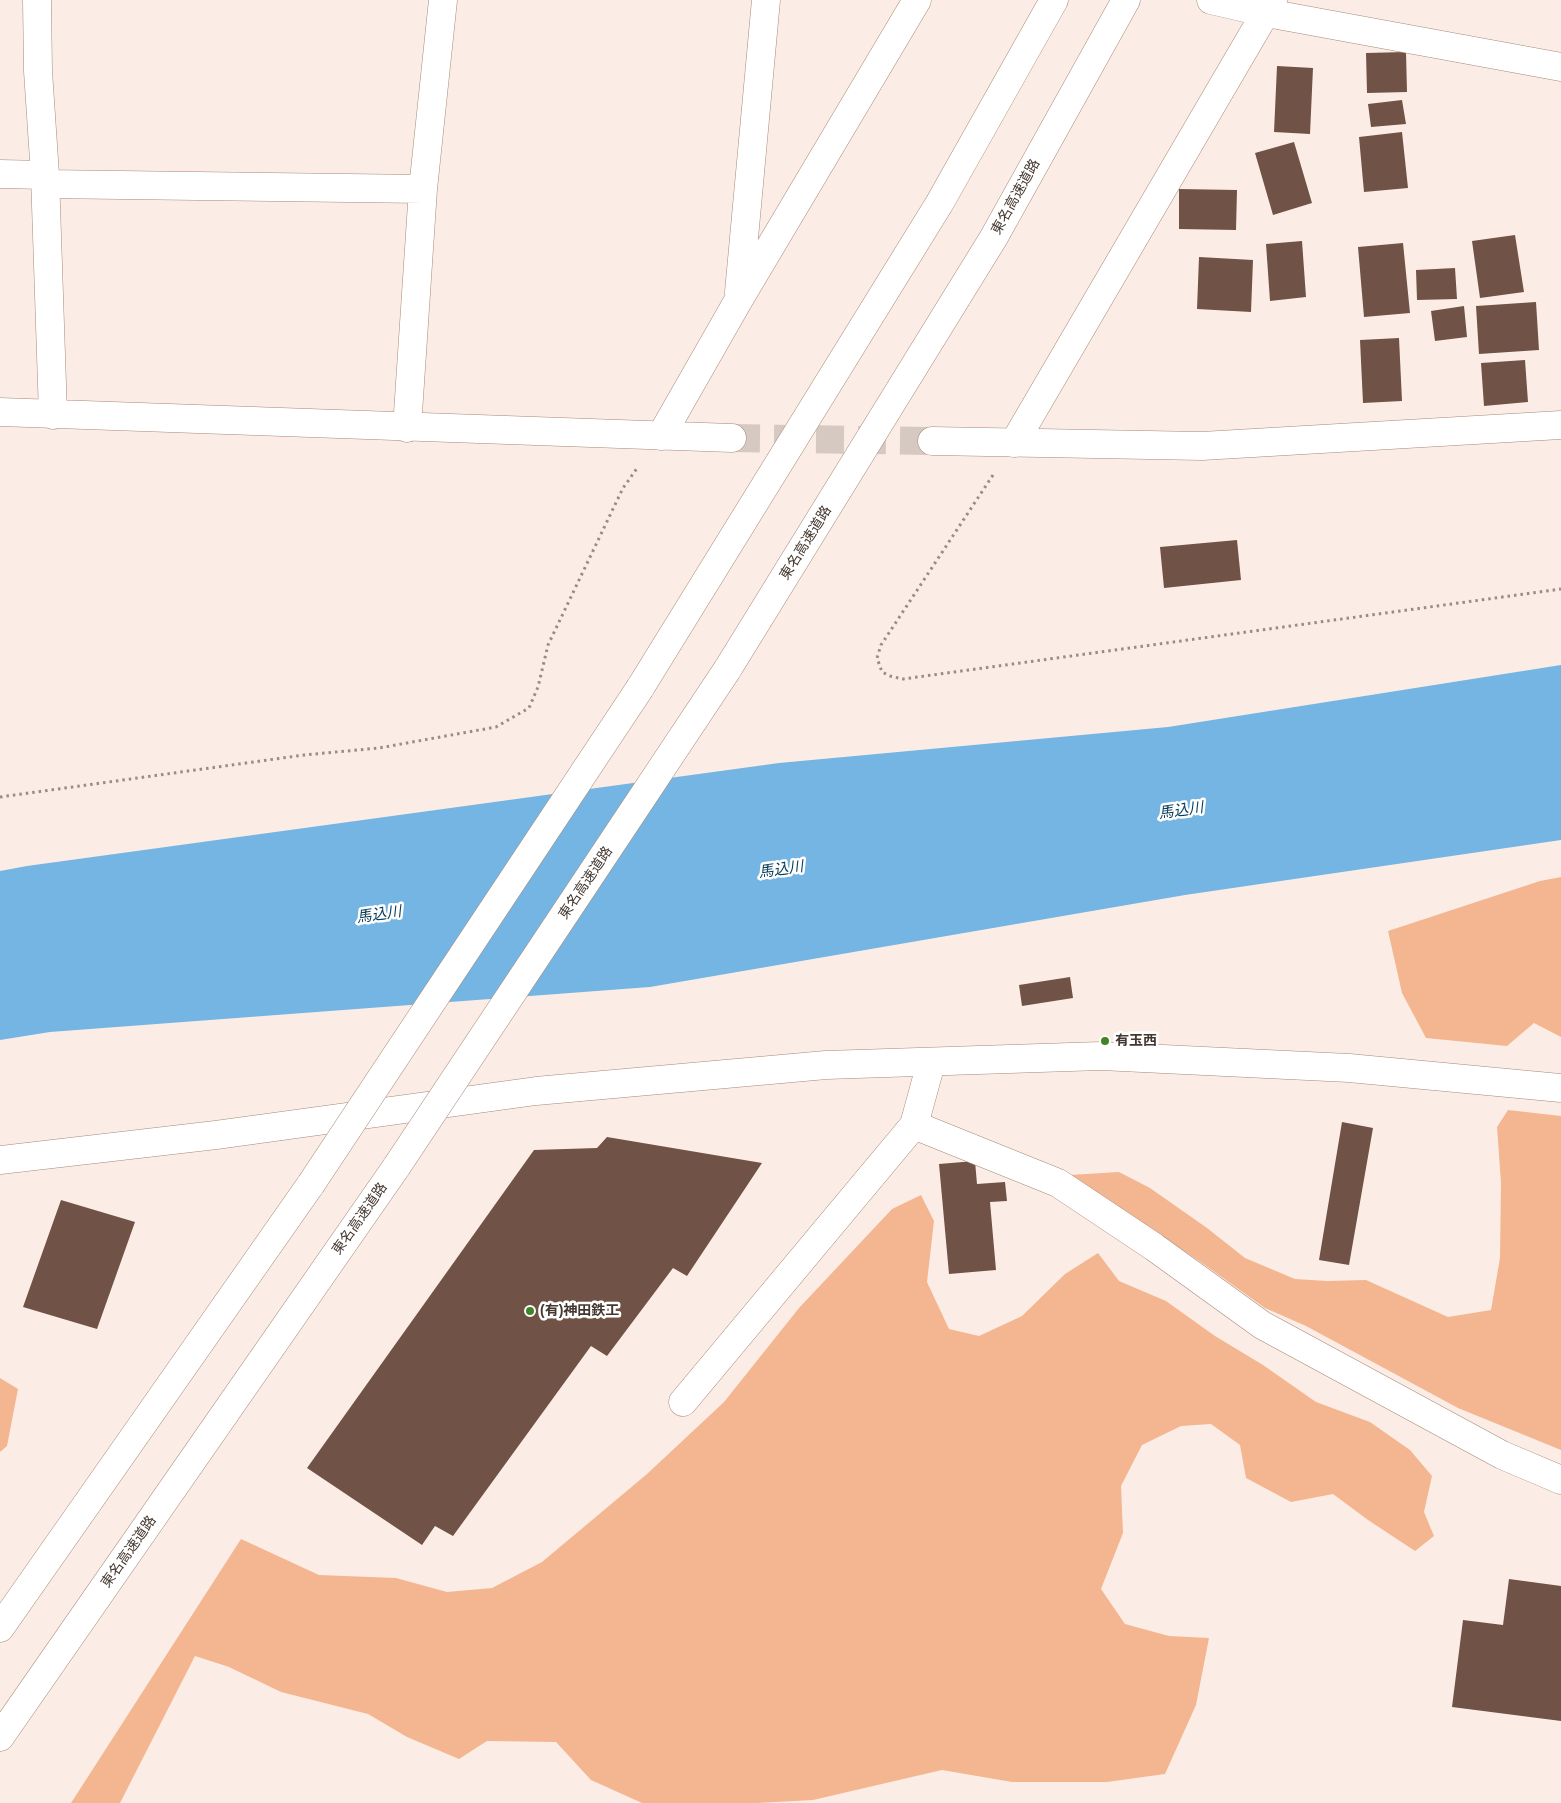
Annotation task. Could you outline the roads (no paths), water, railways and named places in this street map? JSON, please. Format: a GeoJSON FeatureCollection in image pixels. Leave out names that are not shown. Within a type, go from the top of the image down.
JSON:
{"type":"FeatureCollection","features":[{"type":"Feature","properties":{"kind":"main road"},"geometry":{"type":"LineString","coordinates":[[37,0],[38,71],[45,179],[53,415]]}},
{"type":"Feature","properties":{"kind":"main road"},"geometry":{"type":"LineString","coordinates":[[407,428],[423,189],[442,0]]}},
{"type":"Feature","properties":{"kind":"main road"},"geometry":{"type":"LineString","coordinates":[[738,301],[766,0]]}},
{"type":"Feature","properties":{"kind":"main road"},"geometry":{"type":"LineString","coordinates":[[661,436],[738,301],[917,0]]}},
{"type":"Feature","properties":{"kind":"main road"},"geometry":{"type":"LineString","coordinates":[[0,1628],[311,1184],[640,688],[939,204],[1054,0]]}},
{"type":"Feature","properties":{"kind":"main road","name":"東名高速道路"},"geometry":{"type":"LineString","coordinates":[[0,1737],[397,1166],[727,670],[994,237],[1126,0]]}},
{"type":"Feature","properties":{"kind":"main road"},"geometry":{"type":"LineString","coordinates":[[1212,0],[1270,6],[1561,67]]}},
{"type":"Feature","properties":{"kind":"main road"},"geometry":{"type":"LineString","coordinates":[[1014,443],[1270,6]]}},
{"type":"Feature","properties":{"kind":"main road"},"geometry":{"type":"LineString","coordinates":[[0,174],[45,179],[423,189]]}},
{"type":"Feature","properties":{"kind":"main road"},"geometry":{"type":"LineString","coordinates":[[0,412],[407,428],[732,438]]}},
{"type":"Feature","properties":{"kind":"main road"},"geometry":{"type":"LineString","coordinates":[[932,441],[1202,446],[1561,424]]}},
{"type":"Feature","properties":{"kind":"main road"},"geometry":{"type":"LineString","coordinates":[[0,1160],[216,1135],[536,1091],[826,1065],[1101,1056],[1349,1068],[1561,1088]]}},
{"type":"Feature","properties":{"kind":"main road"},"geometry":{"type":"LineString","coordinates":[[684,1402],[914,1125],[931,1062]]}},
{"type":"Feature","properties":{"kind":"main road"},"geometry":{"type":"LineString","coordinates":[[914,1125],[1058,1183],[1154,1247],[1262,1325],[1502,1455],[1561,1480]]}},
{"type":"Feature","properties":{"kind":"water","name":"馬込川"},"geometry":{"type":"Polygon","coordinates":[[[1561,665],[1561,840],[1185,895],[650,987],[50,1032],[0,1040],[0,871],[779,763],[1168,727],[1561,665]]]}},
{"type":"Feature","properties":{"kind":"tunnel"},"geometry":{"type":"LineString","coordinates":[[732,438],[932,441]]}},
{"type":"Feature","properties":{"kind":"place","name":"有玉西"},"geometry":{"type":"Point","coordinates":[1105,1041]}},
{"type":"Feature","properties":{"kind":"place","name":"(有)神田鉄工"},"geometry":{"type":"Point","coordinates":[530,1311]}}]}
